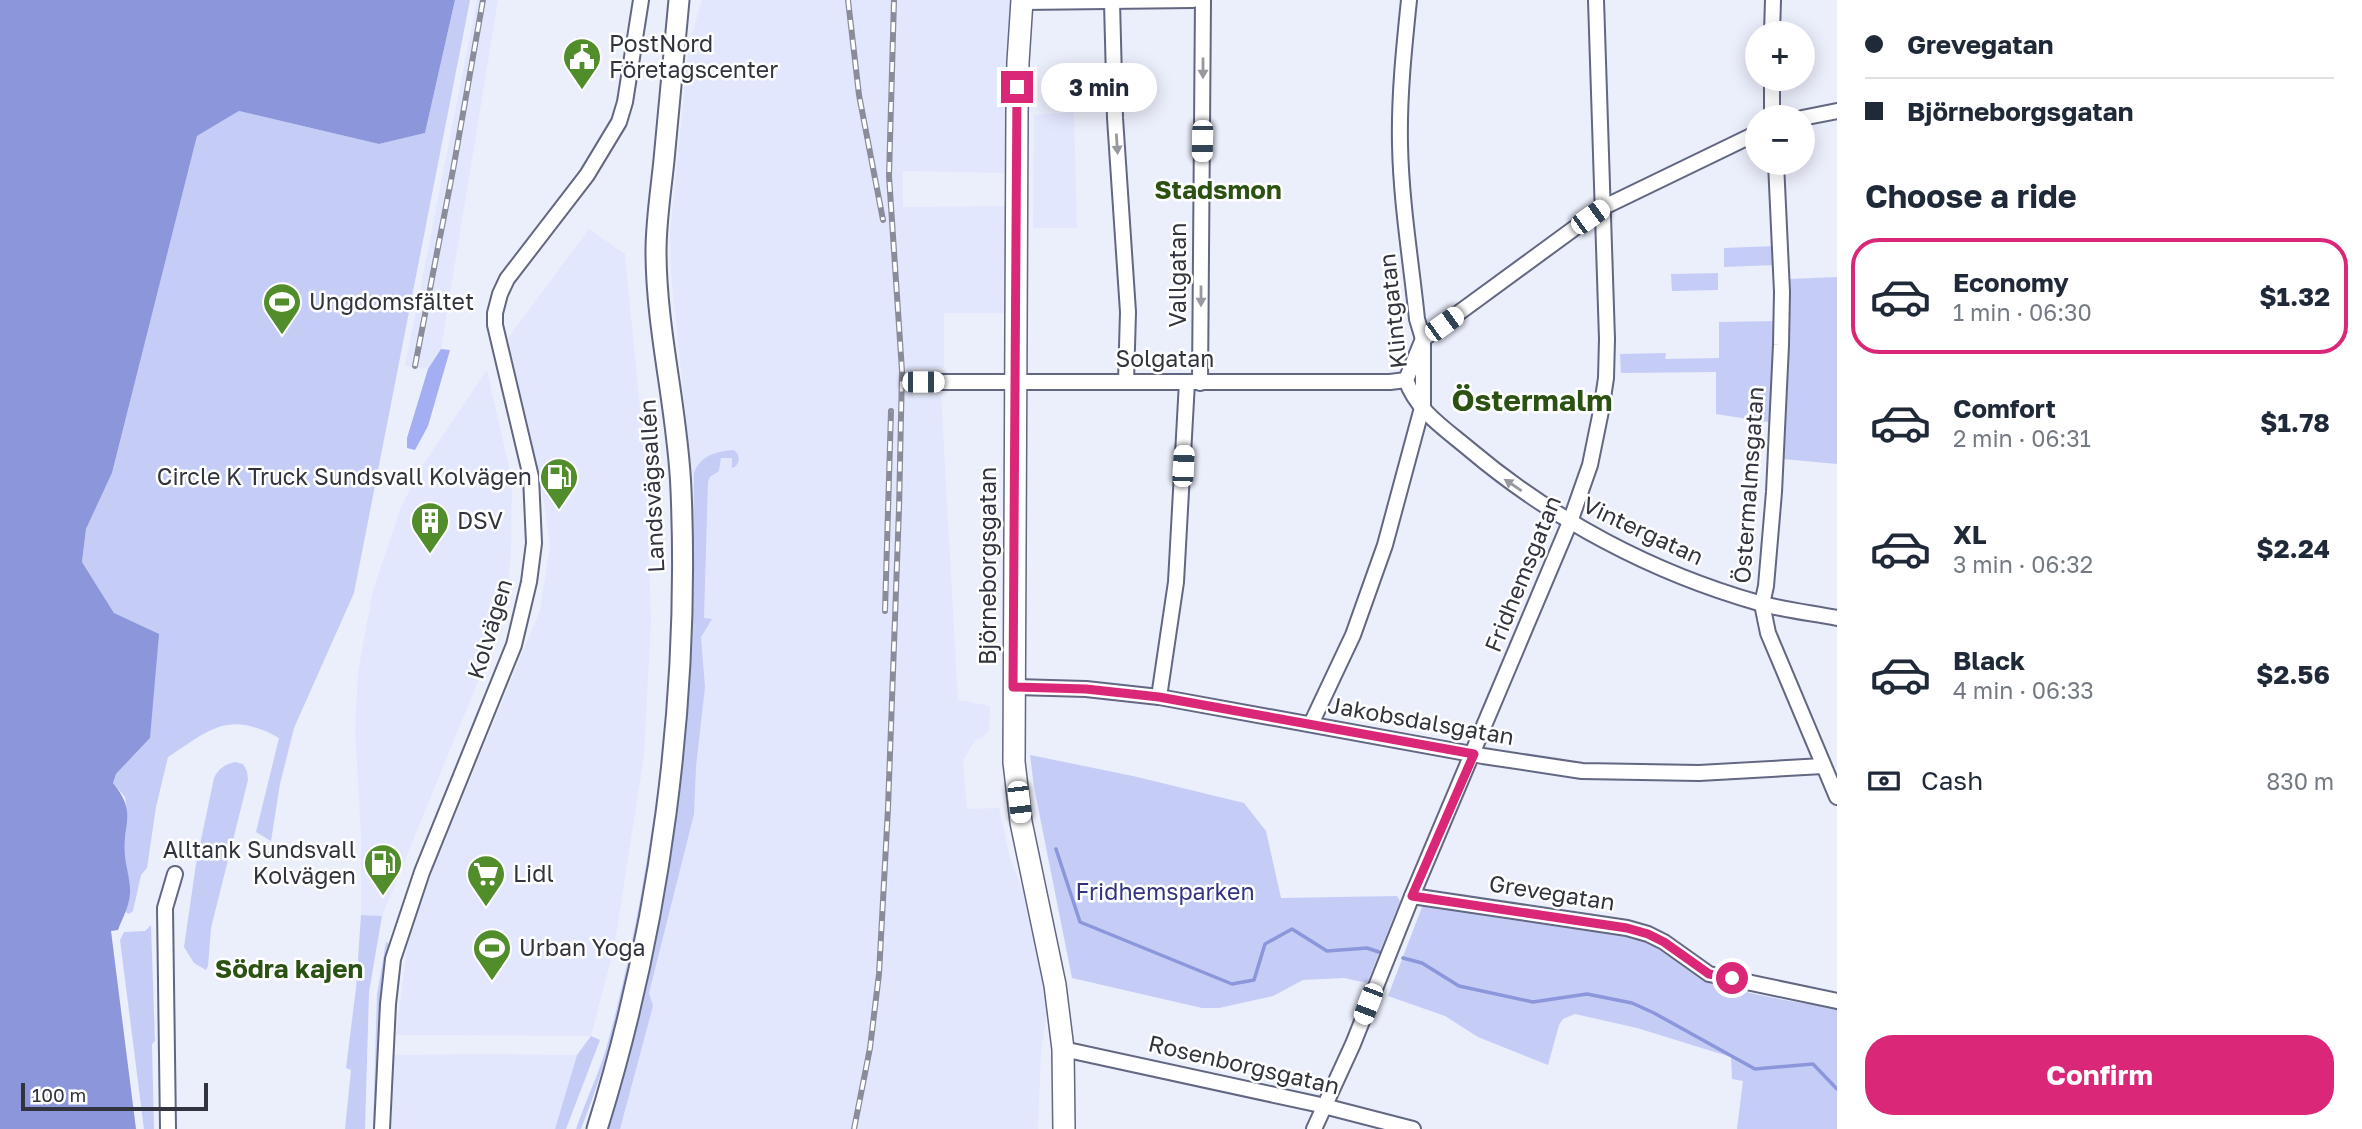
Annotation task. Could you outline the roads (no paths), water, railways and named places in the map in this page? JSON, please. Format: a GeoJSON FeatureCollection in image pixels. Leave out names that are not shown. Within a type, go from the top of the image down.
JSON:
{"type":"FeatureCollection","features":[{"type":"Feature","properties":{"kind":"highway","name":"Björneborgsgatan"},"geometry":{"type":"LineString","coordinates":[[1022,1],[1017,62],[1014,762],[1021,822],[1055,985],[1063,1049],[1064,1129]]}},
{"type":"Feature","properties":{"kind":"main road","name":"Landsvägsallén"},"geometry":{"type":"LineString","coordinates":[[597,1129],[632,1004],[670,780],[681,645],[683,548],[679,442],[660,302],[656,251],[679,0]]}},
{"type":"Feature","properties":{"kind":"main road","name":"Landsvägsallén"},"geometry":{"type":"LineString","coordinates":[[586,1129],[638,969]]}},
{"type":"Feature","properties":{"kind":"street","name":"Kolvägen"},"geometry":{"type":"LineString","coordinates":[[382,1129],[388,1003],[396,949],[422,872],[514,645],[529,582],[534,543],[531,477],[498,340],[495,313],[507,279],[587,175],[619,122],[625,102],[641,0]]}},
{"type":"Feature","properties":{"kind":"street"},"geometry":{"type":"LineString","coordinates":[[1022,1],[1192,0]]}},
{"type":"Feature","properties":{"kind":"street","name":"Vallgatan"},"geometry":{"type":"LineString","coordinates":[[1159,697],[1177,582],[1194,383],[1203,0]]}},
{"type":"Feature","properties":{"kind":"street","name":"Klintgatan"},"geometry":{"type":"LineString","coordinates":[[1311,724],[1353,635],[1385,545],[1421,409],[1423,339],[1417,319],[1400,143],[1402,68],[1409,0]]}},
{"type":"Feature","properties":{"kind":"street","name":"Fridhemsgatan"},"geometry":{"type":"LineString","coordinates":[[1314,1129],[1353,1044],[1412,896],[1474,754],[1570,522],[1590,465],[1606,378],[1607,309],[1596,0]]}},
{"type":"Feature","properties":{"kind":"street"},"geometry":{"type":"LineString","coordinates":[[1772,21],[1773,0]]}},
{"type":"Feature","properties":{"kind":"street"},"geometry":{"type":"LineString","coordinates":[[1112,2],[1115,118],[1128,312],[1126,382]]}},
{"type":"Feature","properties":{"kind":"street"},"geometry":{"type":"LineString","coordinates":[[1815,115],[1837,111]]}},
{"type":"Feature","properties":{"kind":"street"},"geometry":{"type":"LineString","coordinates":[[1421,409],[1406,380],[1423,339],[1602,208],[1745,139]]}},
{"type":"Feature","properties":{"kind":"street","name":"Östermalmsgatan"},"geometry":{"type":"LineString","coordinates":[[1777,175],[1782,292],[1781,345],[1774,492],[1762,604],[1768,633],[1837,797]]}},
{"type":"Feature","properties":{"kind":"street","name":"Solgatan"},"geometry":{"type":"LineString","coordinates":[[923,382],[1194,383],[1406,380]]}},
{"type":"Feature","properties":{"kind":"street","name":"Vintergatan"},"geometry":{"type":"LineString","coordinates":[[1421,409],[1504,480],[1570,522],[1645,560],[1692,580],[1762,604],[1837,618]]}},
{"type":"Feature","properties":{"kind":"street","name":"Jakobsdalsgatan"},"geometry":{"type":"LineString","coordinates":[[1013,687],[1086,689],[1159,697],[1582,771],[1699,774],[1823,766]]}},
{"type":"Feature","properties":{"kind":"street"},"geometry":{"type":"LineString","coordinates":[[168,1129],[165,908],[175,874]]}},
{"type":"Feature","properties":{"kind":"street","name":"Grevegatan"},"geometry":{"type":"LineString","coordinates":[[1412,896],[1627,928],[1664,942],[1709,974],[1837,1002]]}},
{"type":"Feature","properties":{"kind":"street","name":"Rosenborgsgatan"},"geometry":{"type":"LineString","coordinates":[[1063,1049],[1413,1129]]}},
{"type":"Feature","properties":{"kind":"waterway"},"geometry":{"type":"LineString","coordinates":[[1056,849],[1080,922],[1232,984],[1254,980],[1265,944],[1292,929],[1327,951],[1367,948],[1379,952]]}},
{"type":"Feature","properties":{"kind":"waterway"},"geometry":{"type":"LineString","coordinates":[[1403,958],[1422,963],[1459,986],[1533,1002],[1587,994],[1632,1003],[1755,1069],[1813,1064],[1837,1089]]}},
{"type":"Feature","properties":{"kind":"railway"},"geometry":{"type":"LineString","coordinates":[[415,366],[483,0]]}},
{"type":"Feature","properties":{"kind":"railway"},"geometry":{"type":"LineString","coordinates":[[848,0],[859,95],[883,220]]}},
{"type":"Feature","properties":{"kind":"railway"},"geometry":{"type":"LineString","coordinates":[[854,1129],[870,1048],[879,974],[899,509],[902,371],[889,176],[894,0]]}},
{"type":"Feature","properties":{"kind":"railway"},"geometry":{"type":"LineString","coordinates":[[885,611],[891,411]]}},
{"type":"Feature","properties":{"kind":"place","name":"PostNord Företagscenter"},"geometry":{"type":"Point","coordinates":[582,91]}},
{"type":"Feature","properties":{"kind":"place","name":"Ungdomsfältet"},"geometry":{"type":"Point","coordinates":[282,336]}},
{"type":"Feature","properties":{"kind":"place","name":"Circle K Truck Sundsvall Kolvägen"},"geometry":{"type":"Point","coordinates":[559,511]}},
{"type":"Feature","properties":{"kind":"place","name":"DSV"},"geometry":{"type":"Point","coordinates":[430,555]}},
{"type":"Feature","properties":{"kind":"place","name":"Alltank Sundsvall Kolvägen"},"geometry":{"type":"Point","coordinates":[383,897]}},
{"type":"Feature","properties":{"kind":"place","name":"Lidl"},"geometry":{"type":"Point","coordinates":[486,908]}},
{"type":"Feature","properties":{"kind":"place","name":"Urban Yoga"},"geometry":{"type":"Point","coordinates":[492,982]}},
{"type":"Feature","properties":{"kind":"district","name":"Stadsmon"},"geometry":{"type":"Point","coordinates":[1218,190]}},
{"type":"Feature","properties":{"kind":"district","name":"Östermalm"},"geometry":{"type":"Point","coordinates":[1532,401]}},
{"type":"Feature","properties":{"kind":"district","name":"Södra kajen"},"geometry":{"type":"Point","coordinates":[289,969]}},
{"type":"Feature","properties":{"kind":"park label","name":"Fridhemsparken"},"geometry":{"type":"Point","coordinates":[1165,892]}}]}
